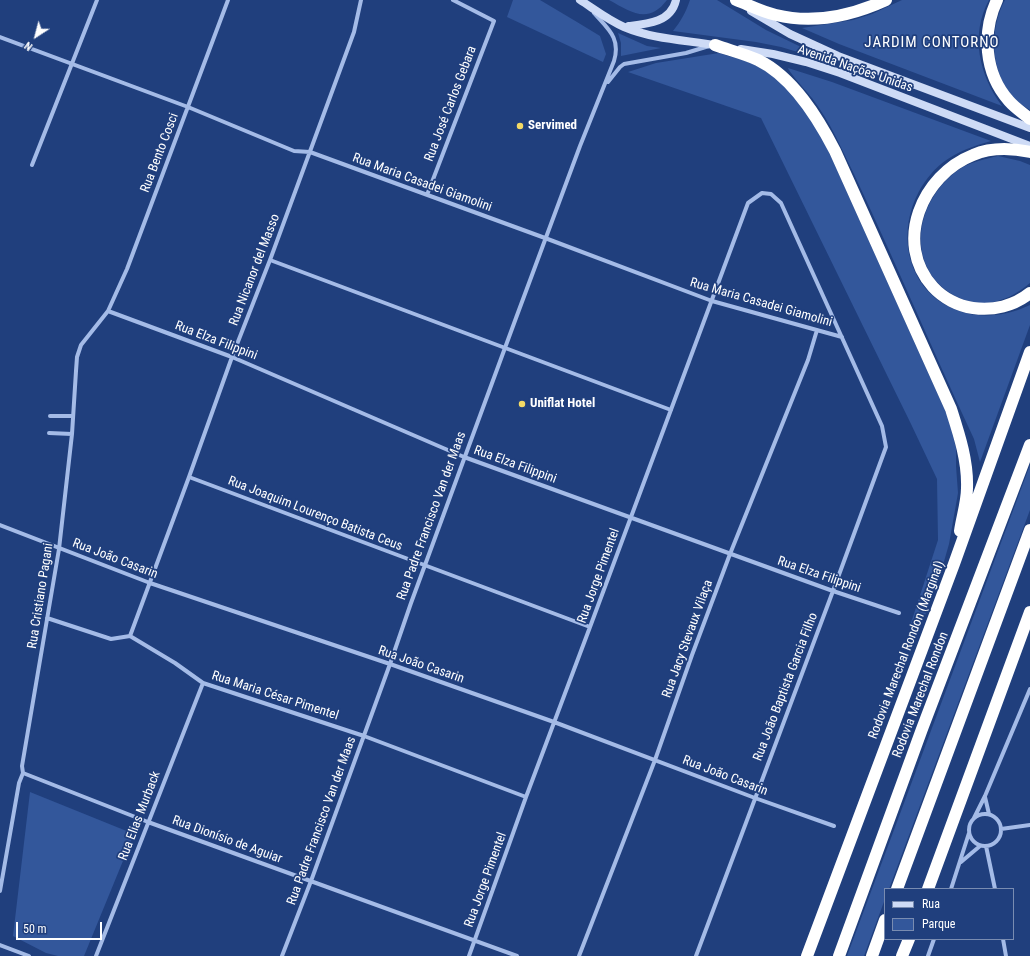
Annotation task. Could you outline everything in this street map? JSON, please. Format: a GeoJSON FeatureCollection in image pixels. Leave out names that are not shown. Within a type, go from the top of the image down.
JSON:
{"type":"FeatureCollection","features":[{"type":"Feature","properties":{"kind":"highway"},"geometry":{"type":"LineString","coordinates":[[736,0],[775,15],[814,19],[833,18],[849,14],[886,0]]}},
{"type":"Feature","properties":{"kind":"highway"},"geometry":{"type":"LineString","coordinates":[[997,0],[990,18],[987,41],[990,68],[1002,92],[1030,119]]}},
{"type":"Feature","properties":{"kind":"highway"},"geometry":{"type":"LineString","coordinates":[[715,45],[759,60],[790,84],[798,92],[825,132],[838,158],[943,388],[964,453],[967,489],[954,564]]}},
{"type":"Feature","properties":{"kind":"highway"},"geometry":{"type":"LineString","coordinates":[[1030,152],[1015,149],[1001,149],[974,154],[949,169],[938,180],[928,194],[914,228],[914,242],[918,262],[928,282],[938,292],[962,306],[980,309],[995,308],[1009,304],[1030,293]]}},
{"type":"Feature","properties":{"kind":"highway","name":"Rodovia Marechal Rondon (Marginal)"},"geometry":{"type":"LineString","coordinates":[[807,956],[954,564],[1030,352]]}},
{"type":"Feature","properties":{"kind":"highway","name":"Rodovia Marechal Rondon"},"geometry":{"type":"LineString","coordinates":[[840,956],[922,729],[1030,445]]}},
{"type":"Feature","properties":{"kind":"highway"},"geometry":{"type":"LineString","coordinates":[[897,888],[1030,530]]}},
{"type":"Feature","properties":{"kind":"highway"},"geometry":{"type":"LineString","coordinates":[[928,888],[1030,612]]}},
{"type":"Feature","properties":{"kind":"highway"},"geometry":{"type":"LineString","coordinates":[[872,956],[884,923]]}},
{"type":"Feature","properties":{"kind":"highway"},"geometry":{"type":"LineString","coordinates":[[902,956],[909,940]]}},
{"type":"Feature","properties":{"kind":"main road","name":"Avenida Nações Unidas"},"geometry":{"type":"LineString","coordinates":[[580,0],[624,27],[651,36],[772,54],[806,62],[840,73],[1030,146]]}},
{"type":"Feature","properties":{"kind":"main road"},"geometry":{"type":"LineString","coordinates":[[624,27],[657,22],[669,14],[676,0]]}},
{"type":"Feature","properties":{"kind":"main road","name":"Avenida Nações Unidas"},"geometry":{"type":"LineString","coordinates":[[732,0],[790,34],[838,56],[1030,128]]}},
{"type":"Feature","properties":{"kind":"street"},"geometry":{"type":"LineString","coordinates":[[32,165],[97,0]]}},
{"type":"Feature","properties":{"kind":"street","name":"Rua Bento Cosci"},"geometry":{"type":"LineString","coordinates":[[108,311],[127,269],[228,0]]}},
{"type":"Feature","properties":{"kind":"street","name":"Rua Nicanor del Masso"},"geometry":{"type":"LineString","coordinates":[[130,636],[232,357],[270,260],[354,32],[361,0]]}},
{"type":"Feature","properties":{"kind":"street","name":"Rua José Carlos Gebara"},"geometry":{"type":"LineString","coordinates":[[427,195],[494,21],[453,0]]}},
{"type":"Feature","properties":{"kind":"street","name":"Rua Padre Francisco Van der Maas"},"geometry":{"type":"LineString","coordinates":[[282,956],[311,881],[464,457],[545,238],[616,54],[616,42],[608,29],[587,5]]}},
{"type":"Feature","properties":{"kind":"street","name":"Rua Maria Casadei Giamolini"},"geometry":{"type":"LineString","coordinates":[[0,37],[188,107],[294,150],[310,152],[545,238],[712,302],[842,337]]}},
{"type":"Feature","properties":{"kind":"street","name":"Rua Padre Francisco Van der Maas"},"geometry":{"type":"LineString","coordinates":[[605,85],[624,64],[686,53],[715,45]]}},
{"type":"Feature","properties":{"kind":"street","name":"Rua Jorge Pimentel"},"geometry":{"type":"LineString","coordinates":[[468,956],[748,203],[762,193],[771,194],[781,203],[842,337]]}},
{"type":"Feature","properties":{"kind":"street"},"geometry":{"type":"LineString","coordinates":[[270,260],[671,410]]}},
{"type":"Feature","properties":{"kind":"street","name":"Rua Elza Filippini"},"geometry":{"type":"LineString","coordinates":[[108,311],[232,357],[464,457],[833,591],[899,613]]}},
{"type":"Feature","properties":{"kind":"street","name":"Rua Cristiano Pagani"},"geometry":{"type":"LineString","coordinates":[[0,891],[19,783],[23,773],[22,766],[59,549],[72,434],[77,357],[81,345],[108,311]]}},
{"type":"Feature","properties":{"kind":"street","name":"Rua Jacy Stevaux Vilaça"},"geometry":{"type":"LineString","coordinates":[[579,956],[655,760],[730,554],[808,360],[817,330]]}},
{"type":"Feature","properties":{"kind":"street","name":"Rua João Baptista Garcia Filho"},"geometry":{"type":"LineString","coordinates":[[696,956],[886,447],[882,426],[842,337]]}},
{"type":"Feature","properties":{"kind":"street"},"geometry":{"type":"LineString","coordinates":[[50,416],[72,416]]}},
{"type":"Feature","properties":{"kind":"street"},"geometry":{"type":"LineString","coordinates":[[49,433],[72,434]]}},
{"type":"Feature","properties":{"kind":"street","name":"Rua Joaquim Lourenço Batista Ceus"},"geometry":{"type":"LineString","coordinates":[[189,478],[590,627]]}},
{"type":"Feature","properties":{"kind":"street","name":"Rua João Casarin"},"geometry":{"type":"LineString","coordinates":[[0,525],[150,584],[390,664],[554,722],[755,798],[834,826]]}},
{"type":"Feature","properties":{"kind":"street"},"geometry":{"type":"LineString","coordinates":[[47,618],[111,639],[130,636]]}},
{"type":"Feature","properties":{"kind":"street","name":"Rua Maria César Pimentel"},"geometry":{"type":"LineString","coordinates":[[130,636],[175,663],[203,683],[364,736],[526,797]]}},
{"type":"Feature","properties":{"kind":"street","name":"Rua Elias Murback"},"geometry":{"type":"LineString","coordinates":[[96,956],[203,683]]}},
{"type":"Feature","properties":{"kind":"street"},"geometry":{"type":"LineString","coordinates":[[951,888],[961,862],[969,828],[985,796],[1030,689]]}},
{"type":"Feature","properties":{"kind":"street","name":"Rua Dionísio de Aguiar"},"geometry":{"type":"LineString","coordinates":[[23,773],[148,822],[516,956]]}},
{"type":"Feature","properties":{"kind":"street"},"geometry":{"type":"LineString","coordinates":[[985,796],[989,814]]}},
{"type":"Feature","properties":{"kind":"street"},"geometry":{"type":"LineString","coordinates":[[969,833],[974,842],[980,846],[994,844],[1001,836],[1001,829],[998,820],[989,814],[984,814],[974,818]]}},
{"type":"Feature","properties":{"kind":"street"},"geometry":{"type":"LineString","coordinates":[[1001,829],[1030,825]]}},
{"type":"Feature","properties":{"kind":"street"},"geometry":{"type":"LineString","coordinates":[[961,862],[980,846]]}},
{"type":"Feature","properties":{"kind":"street"},"geometry":{"type":"LineString","coordinates":[[986,846],[994,888]]}},
{"type":"Feature","properties":{"kind":"street"},"geometry":{"type":"LineString","coordinates":[[928,956],[934,940]]}},
{"type":"Feature","properties":{"kind":"street"},"geometry":{"type":"LineString","coordinates":[[1003,940],[1006,956]]}},
{"type":"Feature","properties":{"kind":"street"},"geometry":{"type":"LineString","coordinates":[[0,945],[29,956]]}},
{"type":"Feature","properties":{"kind":"green space"},"geometry":{"type":"Polygon","coordinates":[[[513,0],[540,0],[600,36],[606,54],[603,62],[507,17],[513,0]]]}},
{"type":"Feature","properties":{"kind":"green space"},"geometry":{"type":"Polygon","coordinates":[[[609,0],[667,0],[660,8],[653,12],[639,14],[625,9],[609,0]]]}},
{"type":"Feature","properties":{"kind":"green space"},"geometry":{"type":"Polygon","coordinates":[[[690,0],[717,0],[766,30],[834,63],[781,47],[756,42],[673,31],[683,16],[690,0]]]}},
{"type":"Feature","properties":{"kind":"green space"},"geometry":{"type":"Polygon","coordinates":[[[902,0],[989,0],[983,13],[980,27],[980,54],[988,81],[1002,106],[839,44],[802,28],[853,20],[872,14],[902,0]]]}},
{"type":"Feature","properties":{"kind":"green space"},"geometry":{"type":"Polygon","coordinates":[[[1005,0],[1030,0],[1030,110],[1015,99],[1005,87],[996,63],[994,37],[996,24],[1005,0]]]}},
{"type":"Feature","properties":{"kind":"green space"},"geometry":{"type":"Polygon","coordinates":[[[618,33],[647,46],[661,48],[621,56],[621,43],[618,33]]]}},
{"type":"Feature","properties":{"kind":"green space"},"geometry":{"type":"Polygon","coordinates":[[[719,53],[757,66],[778,80],[803,108],[824,141],[948,417],[956,448],[958,493],[949,544],[941,572],[917,637],[911,623],[938,540],[937,479],[761,118],[628,72],[656,63],[719,53]]]}},
{"type":"Feature","properties":{"kind":"green space"},"geometry":{"type":"Polygon","coordinates":[[[788,68],[832,82],[991,141],[958,153],[944,162],[931,174],[919,192],[911,212],[908,232],[909,253],[915,272],[926,289],[942,302],[962,312],[979,315],[996,315],[1014,311],[1030,305],[1030,325],[980,462],[974,439],[872,212],[836,137],[819,107],[791,74],[788,68]]]}},
{"type":"Feature","properties":{"kind":"green space"},"geometry":{"type":"Polygon","coordinates":[[[998,156],[1030,165],[1030,283],[1004,299],[986,303],[977,303],[951,294],[931,275],[922,253],[922,225],[926,211],[933,198],[941,186],[951,176],[967,165],[998,156]]]}},
{"type":"Feature","properties":{"kind":"green space"},"geometry":{"type":"Polygon","coordinates":[[[1030,465],[1030,510],[889,888],[884,888],[884,902],[864,956],[847,956],[1030,465]]]}},
{"type":"Feature","properties":{"kind":"green space"},"geometry":{"type":"Polygon","coordinates":[[[30,792],[134,834],[84,956],[58,956],[46,953],[13,936],[30,792]]]}},
{"type":"Feature","properties":{"kind":"place","name":"Servimed"},"geometry":{"type":"Point","coordinates":[520,126]}},
{"type":"Feature","properties":{"kind":"place","name":"Uniflat Hotel"},"geometry":{"type":"Point","coordinates":[522,404]}},
{"type":"Feature","properties":{"kind":"district","name":"JARDIM CONTORNO"},"geometry":{"type":"Point","coordinates":[932,43]}}]}
